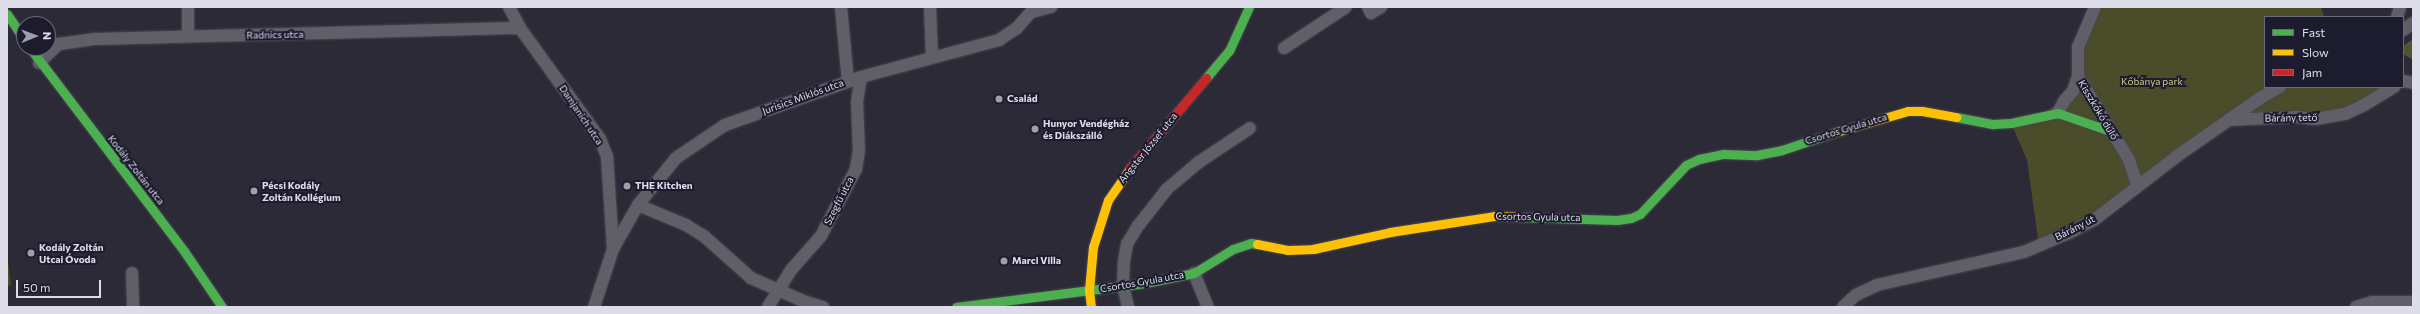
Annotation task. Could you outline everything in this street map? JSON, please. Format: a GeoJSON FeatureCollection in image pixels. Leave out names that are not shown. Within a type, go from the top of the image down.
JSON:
{"type":"FeatureCollection","features":[{"type":"Feature","properties":{"kind":"street"},"geometry":{"type":"LineString","coordinates":[[9,7],[15,24]]}},
{"type":"Feature","properties":{"kind":"street"},"geometry":{"type":"LineString","coordinates":[[188,7],[188,36]]}},
{"type":"Feature","properties":{"kind":"street","name":"Damjanich utca"},"geometry":{"type":"LineString","coordinates":[[509,7],[520,28],[600,139],[607,156],[613,249],[594,307]]}},
{"type":"Feature","properties":{"kind":"street"},"geometry":{"type":"LineString","coordinates":[[841,7],[848,81]]}},
{"type":"Feature","properties":{"kind":"street"},"geometry":{"type":"LineString","coordinates":[[930,7],[932,56]]}},
{"type":"Feature","properties":{"kind":"street"},"geometry":{"type":"LineString","coordinates":[[1033,9],[1051,7]]}},
{"type":"Feature","properties":{"kind":"street","name":"Angster József utca"},"geometry":{"type":"LineString","coordinates":[[1091,307],[1090,290],[1092,247],[1108,200],[1125,174],[1229,51],[1249,7]]}},
{"type":"Feature","properties":{"kind":"street"},"geometry":{"type":"LineString","coordinates":[[1284,48],[1346,7]]}},
{"type":"Feature","properties":{"kind":"street"},"geometry":{"type":"LineString","coordinates":[[1368,7],[1371,13],[1380,7]]}},
{"type":"Feature","properties":{"kind":"street","name":"Kisszkókó dűlő"},"geometry":{"type":"LineString","coordinates":[[2095,7],[2078,47],[2078,76],[2129,160],[2138,187]]}},
{"type":"Feature","properties":{"kind":"street","name":"Jurisics Miklós utca"},"geometry":{"type":"LineString","coordinates":[[613,249],[638,205],[676,158],[725,125],[861,76],[932,56],[999,40],[1017,28],[1033,9]]}},
{"type":"Feature","properties":{"kind":"street"},"geometry":{"type":"LineString","coordinates":[[7,14],[15,24]]}},
{"type":"Feature","properties":{"kind":"street"},"geometry":{"type":"LineString","coordinates":[[2404,29],[2413,23]]}},
{"type":"Feature","properties":{"kind":"street","name":"Radnics utca"},"geometry":{"type":"LineString","coordinates":[[39,63],[59,44],[96,39],[188,36],[274,36],[520,28]]}},
{"type":"Feature","properties":{"kind":"street","name":"Kodály Zoltán utca"},"geometry":{"type":"LineString","coordinates":[[35,56],[184,251],[222,307]]}},
{"type":"Feature","properties":{"kind":"street","name":"Szegfű utca"},"geometry":{"type":"LineString","coordinates":[[768,307],[792,270],[821,236],[856,169],[859,151],[857,102],[861,76]]}},
{"type":"Feature","properties":{"kind":"street"},"geometry":{"type":"LineString","coordinates":[[2078,76],[2073,91],[2064,101],[2058,113],[2110,131]]}},
{"type":"Feature","properties":{"kind":"street","name":"Bárány út"},"geometry":{"type":"LineString","coordinates":[[1842,307],[1856,295],[1878,285],[2024,252],[2094,220],[2177,156],[2260,98],[2278,88]]}},
{"type":"Feature","properties":{"kind":"street","name":"Bárány tető"},"geometry":{"type":"LineString","coordinates":[[2228,120],[2296,117],[2316,119],[2345,114],[2364,106],[2392,88]]}},
{"type":"Feature","properties":{"kind":"street","name":"Csortos Gyula utca"},"geometry":{"type":"LineString","coordinates":[[956,307],[1123,286],[1194,273],[1233,249],[1251,243],[1288,250],[1313,249],[1390,232],[1494,216],[1617,220],[1631,218],[1640,214],[1686,166],[1699,159],[1723,154],[1757,155],[1782,150],[1878,118],[1908,111],[1922,111],[1993,124],[2011,123],[2058,113]]}},
{"type":"Feature","properties":{"kind":"street"},"geometry":{"type":"LineString","coordinates":[[1128,307],[1123,286],[1127,244],[1138,226],[1167,189],[1199,162],[1250,128]]}},
{"type":"Feature","properties":{"kind":"street"},"geometry":{"type":"LineString","coordinates":[[638,205],[686,224],[705,237],[751,278],[824,307]]}},
{"type":"Feature","properties":{"kind":"street"},"geometry":{"type":"LineString","coordinates":[[132,273],[133,307]]}},
{"type":"Feature","properties":{"kind":"street"},"geometry":{"type":"LineString","coordinates":[[1194,273],[1208,307]]}},
{"type":"Feature","properties":{"kind":"street"},"geometry":{"type":"LineString","coordinates":[[2356,307],[2372,302],[2413,302]]}},
{"type":"Feature","properties":{"kind":"green space","name":"Kőbánya park"},"geometry":{"type":"Polygon","coordinates":[[[2095,7],[2321,7],[2324,16],[2264,16],[2264,88],[2385,88],[2345,114],[2228,120],[2138,187],[2039,246],[2027,160],[2011,123],[2044,114],[2073,91],[2078,47],[2095,7]]]}},
{"type":"Feature","properties":{"kind":"green space"},"geometry":{"type":"Polygon","coordinates":[[[2413,39],[2413,60],[2404,55],[2404,45],[2413,39]]]}},
{"type":"Feature","properties":{"kind":"green space"},"geometry":{"type":"Polygon","coordinates":[[[7,254],[11,285],[7,286],[7,254]]]}},
{"type":"Feature","properties":{"kind":"traffic: fast"},"geometry":{"type":"LineString","coordinates":[[1206,78],[1229,51],[1249,7]]}},
{"type":"Feature","properties":{"kind":"traffic: fast"},"geometry":{"type":"LineString","coordinates":[[7,14],[16,27]]}},
{"type":"Feature","properties":{"kind":"traffic: fast"},"geometry":{"type":"LineString","coordinates":[[36,56],[184,251],[222,307]]}},
{"type":"Feature","properties":{"kind":"traffic: fast"},"geometry":{"type":"LineString","coordinates":[[1956,117],[1993,124],[2011,123],[2058,113],[2110,131]]}},
{"type":"Feature","properties":{"kind":"traffic: fast"},"geometry":{"type":"LineString","coordinates":[[1518,217],[1617,220],[1631,218],[1640,214],[1686,165],[1699,159],[1723,154],[1757,155],[1782,150],[1836,132]]}},
{"type":"Feature","properties":{"kind":"traffic: fast"},"geometry":{"type":"LineString","coordinates":[[956,307],[1145,283],[1194,273],[1233,249],[1251,243],[1257,244]]}},
{"type":"Feature","properties":{"kind":"traffic: slow"},"geometry":{"type":"LineString","coordinates":[[1836,132],[1908,111],[1922,111],[1956,117]]}},
{"type":"Feature","properties":{"kind":"traffic: slow"},"geometry":{"type":"LineString","coordinates":[[1091,307],[1089,290],[1093,247],[1108,200],[1130,168]]}},
{"type":"Feature","properties":{"kind":"traffic: slow"},"geometry":{"type":"LineString","coordinates":[[1257,244],[1288,250],[1313,249],[1390,232],[1494,216],[1518,217]]}},
{"type":"Feature","properties":{"kind":"traffic: jam"},"geometry":{"type":"LineString","coordinates":[[1130,168],[1206,78]]}},
{"type":"Feature","properties":{"kind":"place","name":"Család"},"geometry":{"type":"Point","coordinates":[999,99]}},
{"type":"Feature","properties":{"kind":"place","name":"Hunyor Vendégház és Diákszálló"},"geometry":{"type":"Point","coordinates":[1035,129]}},
{"type":"Feature","properties":{"kind":"place","name":"THE Kitchen"},"geometry":{"type":"Point","coordinates":[627,186]}},
{"type":"Feature","properties":{"kind":"place","name":"Pécsi Kodály Zoltán Kollégium"},"geometry":{"type":"Point","coordinates":[254,191]}},
{"type":"Feature","properties":{"kind":"place","name":"Kodály Zoltán Utcai Óvoda"},"geometry":{"type":"Point","coordinates":[31,253]}},
{"type":"Feature","properties":{"kind":"place","name":"Marci Villa"},"geometry":{"type":"Point","coordinates":[1004,261]}}]}
